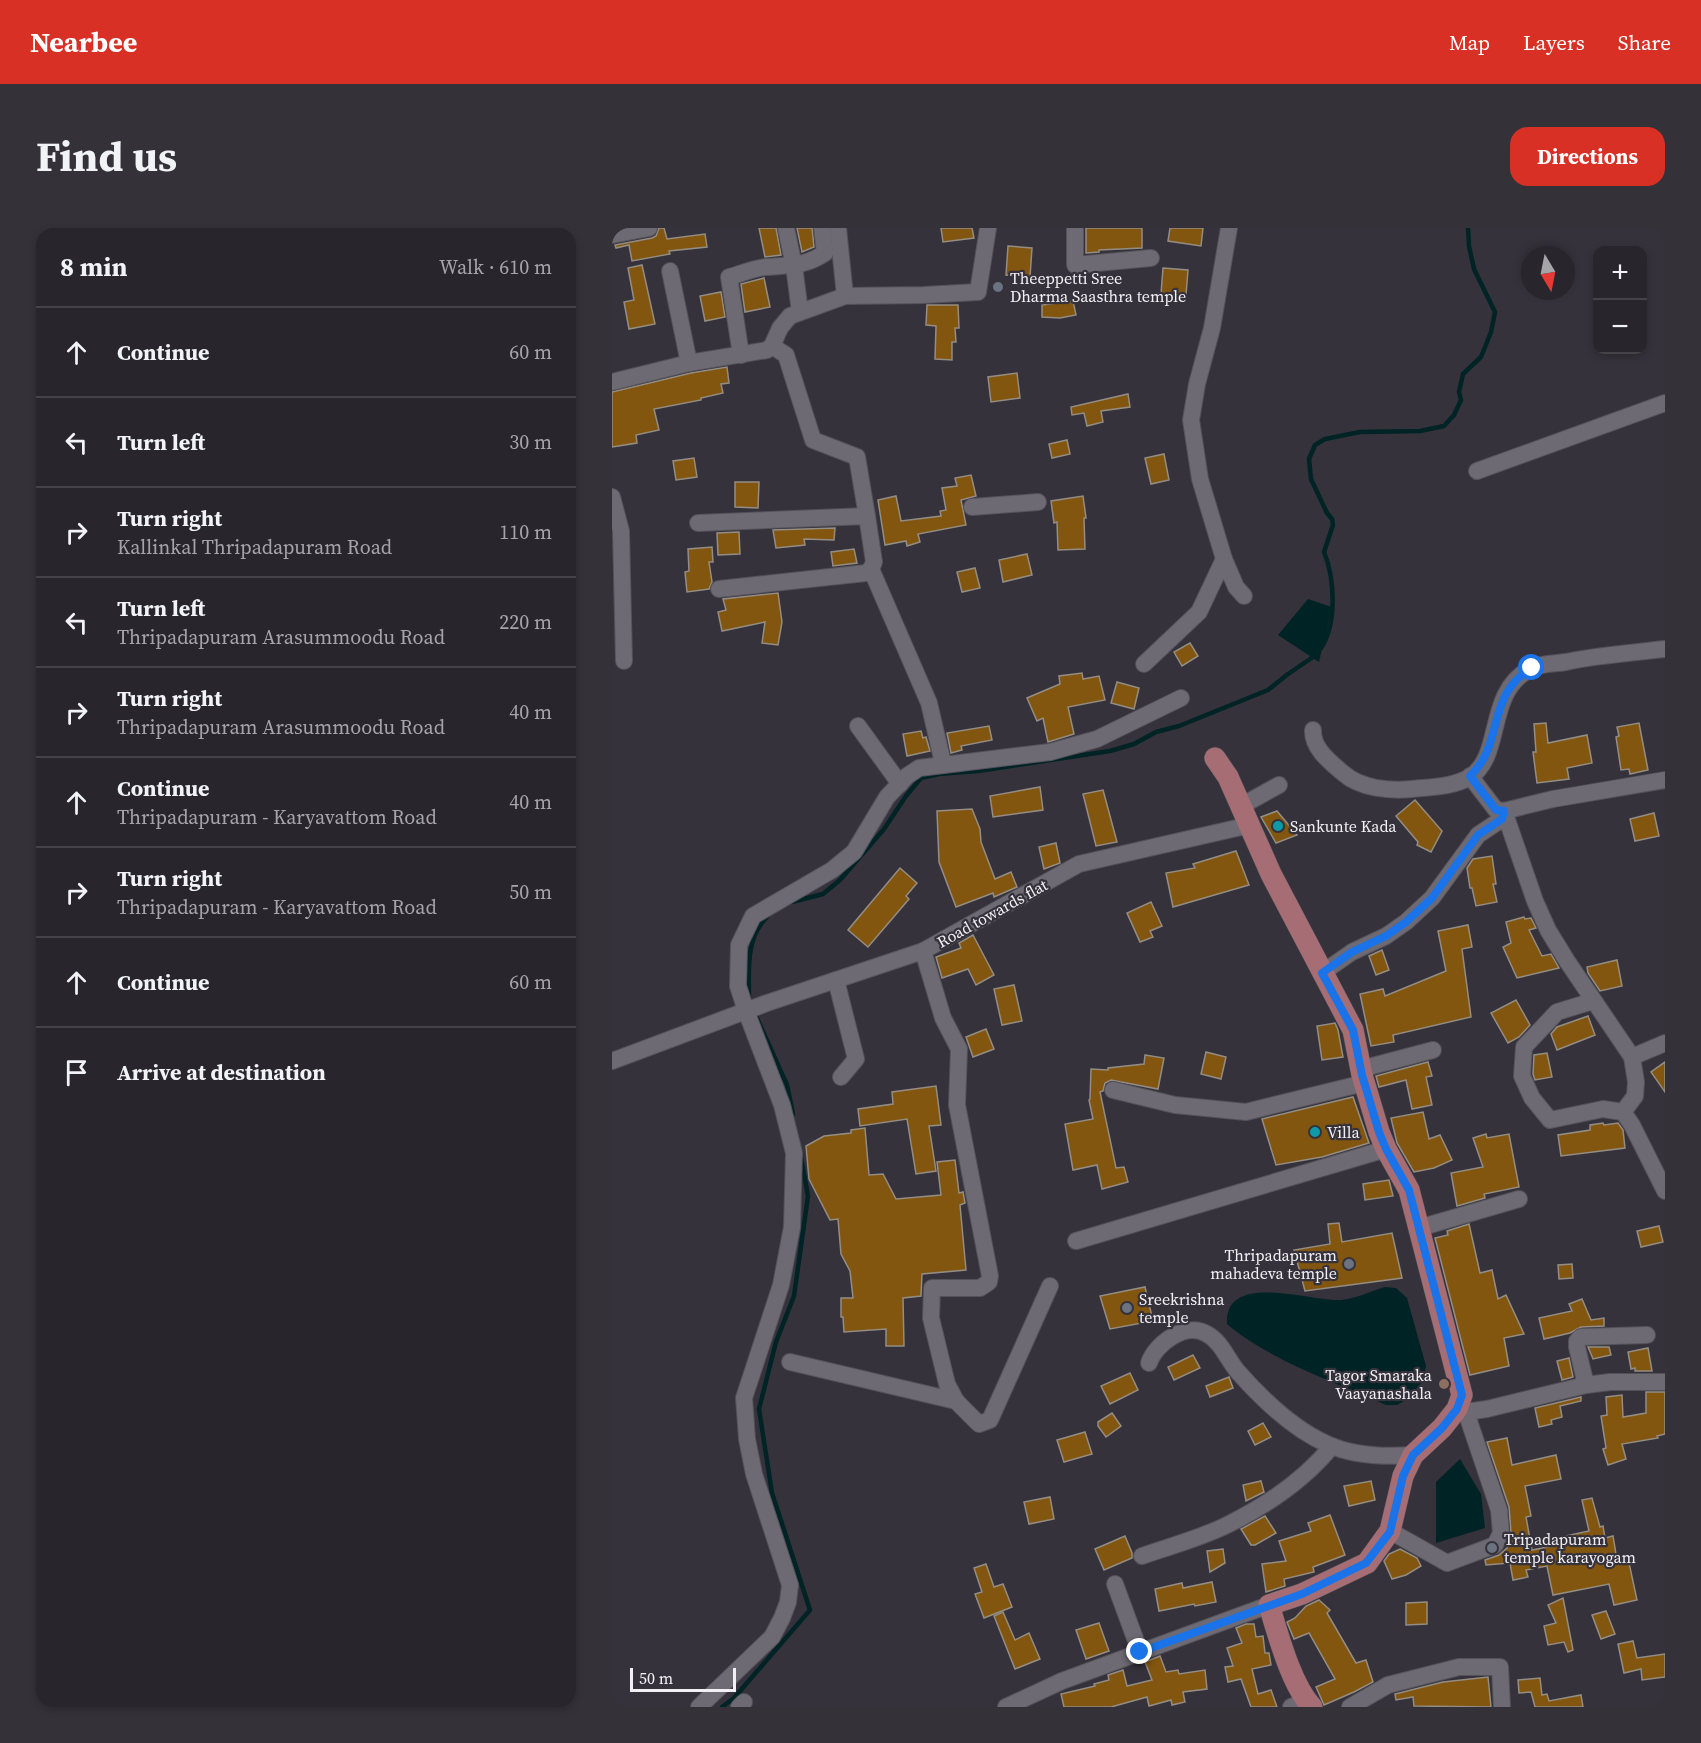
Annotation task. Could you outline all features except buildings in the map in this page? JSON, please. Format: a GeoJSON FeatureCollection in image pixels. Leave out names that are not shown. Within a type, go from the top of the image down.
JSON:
{"type":"FeatureCollection","features":[{"type":"Feature","properties":{"kind":"main road"},"geometry":{"type":"LineString","coordinates":[[1215,758],[1228,777],[1271,874],[1353,1030],[1363,1076],[1386,1149],[1409,1190],[1462,1395],[1461,1410],[1413,1455],[1403,1476],[1390,1532],[1366,1563],[1302,1594],[1269,1605],[1303,1705]]}},
{"type":"Feature","properties":{"kind":"street"},"geometry":{"type":"LineString","coordinates":[[612,235],[649,228]]}},
{"type":"Feature","properties":{"kind":"street"},"geometry":{"type":"LineString","coordinates":[[786,228],[800,312]]}},
{"type":"Feature","properties":{"kind":"street"},"geometry":{"type":"LineString","coordinates":[[741,355],[729,277],[764,267],[794,266],[815,260],[825,253],[822,228]]}},
{"type":"Feature","properties":{"kind":"street"},"geometry":{"type":"LineString","coordinates":[[838,228],[845,296]]}},
{"type":"Feature","properties":{"kind":"street"},"geometry":{"type":"LineString","coordinates":[[612,382],[689,363],[767,350],[772,346],[783,323],[790,316],[845,296],[978,292],[988,228]]}},
{"type":"Feature","properties":{"kind":"street"},"geometry":{"type":"LineString","coordinates":[[1075,228],[1075,265],[1151,258]]}},
{"type":"Feature","properties":{"kind":"street"},"geometry":{"type":"LineString","coordinates":[[1229,228],[1212,328],[1197,384],[1191,420],[1200,479],[1224,559],[1236,586],[1244,596]]}},
{"type":"Feature","properties":{"kind":"street"},"geometry":{"type":"LineString","coordinates":[[670,271],[689,363]]}},
{"type":"Feature","properties":{"kind":"street"},"geometry":{"type":"LineString","coordinates":[[719,589],[858,576],[871,569],[874,562],[857,457],[813,440],[786,355],[772,346]]}},
{"type":"Feature","properties":{"kind":"street"},"geometry":{"type":"LineString","coordinates":[[1477,471],[1665,403]]}},
{"type":"Feature","properties":{"kind":"street"},"geometry":{"type":"LineString","coordinates":[[612,497],[621,531],[624,662]]}},
{"type":"Feature","properties":{"kind":"street"},"geometry":{"type":"LineString","coordinates":[[972,507],[1038,502]]}},
{"type":"Feature","properties":{"kind":"street"},"geometry":{"type":"LineString","coordinates":[[698,524],[867,516]]}},
{"type":"Feature","properties":{"kind":"street"},"geometry":{"type":"LineString","coordinates":[[1143,664],[1199,612],[1224,559]]}},
{"type":"Feature","properties":{"kind":"street"},"geometry":{"type":"LineString","coordinates":[[871,569],[928,703],[943,764]]}},
{"type":"Feature","properties":{"kind":"street"},"geometry":{"type":"LineString","coordinates":[[1313,730],[1313,739],[1319,749],[1345,776],[1378,788],[1396,790],[1439,787],[1455,783],[1470,776],[1478,769],[1486,756],[1508,687],[1523,673],[1536,666],[1574,659],[1665,650]]}},
{"type":"Feature","properties":{"kind":"street"},"geometry":{"type":"LineString","coordinates":[[699,1707],[772,1637],[788,1602],[790,1584],[754,1474],[747,1439],[744,1398],[781,1285],[792,1227],[794,1153],[782,1106],[738,986],[739,945],[753,916],[832,870],[854,852],[888,797],[900,783],[919,768],[1050,752],[1096,739],[1181,698]]}},
{"type":"Feature","properties":{"kind":"street"},"geometry":{"type":"LineString","coordinates":[[858,726],[900,783]]}},
{"type":"Feature","properties":{"kind":"street"},"geometry":{"type":"LineString","coordinates":[[1470,776],[1496,810],[1504,811],[1552,799],[1665,780]]}},
{"type":"Feature","properties":{"kind":"street"},"geometry":{"type":"LineString","coordinates":[[1241,806],[1279,785]]}},
{"type":"Feature","properties":{"kind":"street"},"geometry":{"type":"LineString","coordinates":[[1322,973],[1352,952],[1386,936],[1406,922],[1432,898],[1478,835],[1502,819],[1504,811]]}},
{"type":"Feature","properties":{"kind":"street"},"geometry":{"type":"LineString","coordinates":[[1504,811],[1535,901],[1548,930],[1632,1057],[1636,1082],[1635,1096],[1623,1112]]}},
{"type":"Feature","properties":{"kind":"street","name":"Road towards flat"},"geometry":{"type":"LineString","coordinates":[[956,1401],[947,1384],[931,1318],[932,1288],[980,1288],[989,1282],[990,1276],[957,1106],[959,1049],[943,1018],[923,951],[1079,864],[1250,825]]}},
{"type":"Feature","properties":{"kind":"street"},"geometry":{"type":"LineString","coordinates":[[612,1061],[747,1010],[923,951]]}},
{"type":"Feature","properties":{"kind":"street"},"geometry":{"type":"LineString","coordinates":[[836,980],[856,1059],[841,1077]]}},
{"type":"Feature","properties":{"kind":"street"},"geometry":{"type":"LineString","coordinates":[[1593,1001],[1557,1012],[1524,1047],[1522,1076],[1532,1098],[1550,1120],[1603,1109],[1623,1112],[1632,1125],[1665,1191]]}},
{"type":"Feature","properties":{"kind":"street"},"geometry":{"type":"LineString","coordinates":[[1632,1057],[1665,1043]]}},
{"type":"Feature","properties":{"kind":"street"},"geometry":{"type":"LineString","coordinates":[[1113,1090],[1175,1105],[1246,1112],[1363,1076],[1433,1050]]}},
{"type":"Feature","properties":{"kind":"street"},"geometry":{"type":"LineString","coordinates":[[1076,1241],[1386,1149]]}},
{"type":"Feature","properties":{"kind":"street"},"geometry":{"type":"LineString","coordinates":[[1419,1228],[1519,1200]]}},
{"type":"Feature","properties":{"kind":"street"},"geometry":{"type":"LineString","coordinates":[[790,1362],[956,1401],[979,1424],[990,1420],[1050,1286]]}},
{"type":"Feature","properties":{"kind":"street"},"geometry":{"type":"LineString","coordinates":[[1149,1363],[1152,1354],[1170,1338],[1191,1331],[1205,1332],[1215,1339],[1232,1366],[1286,1419],[1332,1446],[1363,1454],[1413,1455]]}},
{"type":"Feature","properties":{"kind":"street"},"geometry":{"type":"LineString","coordinates":[[1586,1385],[1576,1347],[1577,1341],[1581,1338],[1647,1335]]}},
{"type":"Feature","properties":{"kind":"street"},"geometry":{"type":"LineString","coordinates":[[1390,1532],[1447,1563],[1495,1545],[1501,1533],[1499,1510],[1461,1410],[1586,1385],[1610,1382],[1665,1382]]}},
{"type":"Feature","properties":{"kind":"street"},"geometry":{"type":"LineString","coordinates":[[1142,1556],[1229,1525],[1290,1488],[1332,1446]]}},
{"type":"Feature","properties":{"kind":"street"},"geometry":{"type":"LineString","coordinates":[[1114,1584],[1140,1652]]}},
{"type":"Feature","properties":{"kind":"street"},"geometry":{"type":"LineString","coordinates":[[1006,1707],[1062,1682],[1269,1605]]}},
{"type":"Feature","properties":{"kind":"street"},"geometry":{"type":"LineString","coordinates":[[1350,1707],[1388,1684],[1459,1667],[1500,1667],[1502,1707]]}},
{"type":"Feature","properties":{"kind":"shaded area"},"geometry":{"type":"Polygon","coordinates":[[[1308,599],[1332,607],[1319,662],[1278,635],[1308,599]]]}},
{"type":"Feature","properties":{"kind":"shaded area"},"geometry":{"type":"Polygon","coordinates":[[[1385,1287],[1396,1288],[1407,1298],[1426,1366],[1422,1382],[1406,1400],[1397,1405],[1386,1405],[1282,1359],[1262,1349],[1227,1324],[1230,1308],[1239,1298],[1254,1293],[1272,1292],[1341,1300],[1385,1287]]]}},
{"type":"Feature","properties":{"kind":"shaded area"},"geometry":{"type":"Polygon","coordinates":[[[1460,1459],[1481,1494],[1485,1528],[1436,1543],[1436,1482],[1460,1459]]]}},
{"type":"Feature","properties":{"kind":"waterway"},"geometry":{"type":"LineString","coordinates":[[1321,648],[1330,627],[1332,614],[1332,588],[1324,552],[1333,525],[1311,479],[1309,459],[1315,445],[1325,439],[1360,432],[1420,431],[1444,426],[1454,415],[1461,400],[1459,392],[1463,374],[1481,357],[1491,332],[1495,312],[1474,269],[1468,228]]}},
{"type":"Feature","properties":{"kind":"waterway"},"geometry":{"type":"LineString","coordinates":[[792,902],[823,894],[840,880],[884,829],[921,778],[1110,751],[1134,744],[1156,732],[1179,726],[1268,690],[1316,655]]}},
{"type":"Feature","properties":{"kind":"waterway"},"geometry":{"type":"LineString","coordinates":[[749,1000],[752,945],[755,935],[767,917]]}},
{"type":"Feature","properties":{"kind":"waterway"},"geometry":{"type":"LineString","coordinates":[[756,1016],[787,1085],[793,1114]]}},
{"type":"Feature","properties":{"kind":"waterway"},"geometry":{"type":"LineString","coordinates":[[722,1707],[734,1698],[810,1610],[772,1493],[759,1409],[776,1342],[794,1296],[808,1196],[801,1158]]}},
{"type":"Feature","properties":{"kind":"place","name":"Theeppetti Sree Dharma Saasthra temple"},"geometry":{"type":"Point","coordinates":[998,287]}},
{"type":"Feature","properties":{"kind":"place","name":"Sankunte Kada"},"geometry":{"type":"Point","coordinates":[1278,826]}},
{"type":"Feature","properties":{"kind":"place","name":"Villa"},"geometry":{"type":"Point","coordinates":[1315,1132]}},
{"type":"Feature","properties":{"kind":"place","name":"Thripadapuram mahadeva temple"},"geometry":{"type":"Point","coordinates":[1349,1264]}},
{"type":"Feature","properties":{"kind":"place","name":"Sreekrishna temple"},"geometry":{"type":"Point","coordinates":[1127,1308]}},
{"type":"Feature","properties":{"kind":"place","name":"Tagor Smaraka Vaayanashala"},"geometry":{"type":"Point","coordinates":[1444,1384]}},
{"type":"Feature","properties":{"kind":"place","name":"Tripadapuram temple karayogam"},"geometry":{"type":"Point","coordinates":[1492,1548]}},
{"type":"Feature","properties":{"kind":"route"},"geometry":{"type":"LineString","coordinates":[[1140,1652],[1302,1594],[1366,1563],[1390,1532],[1403,1476],[1413,1455],[1442,1428],[1457,1409],[1462,1395],[1409,1190],[1379,1132],[1362,1075],[1353,1030],[1322,973],[1352,952],[1386,936],[1406,922],[1432,898],[1478,835],[1502,819],[1504,811],[1496,810],[1470,776],[1478,769],[1486,756],[1508,687],[1532,668]]}}]}
